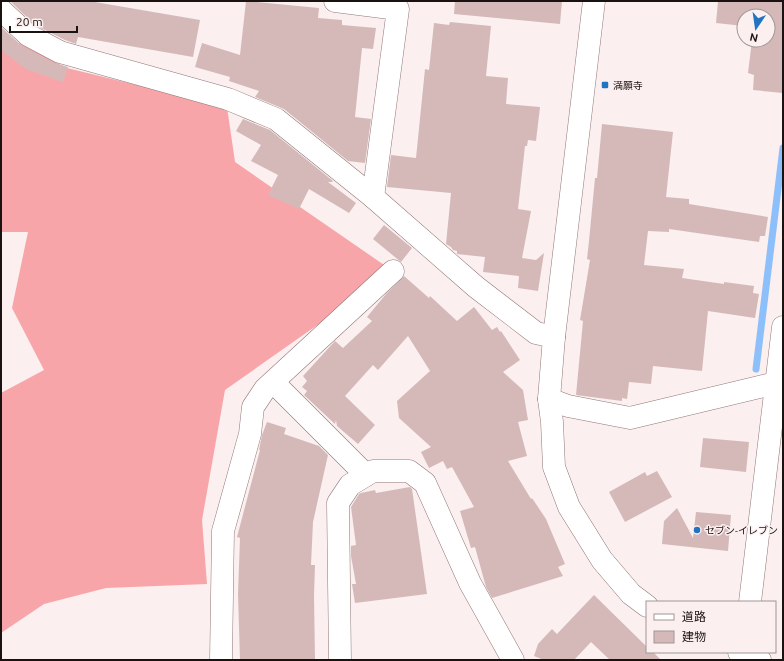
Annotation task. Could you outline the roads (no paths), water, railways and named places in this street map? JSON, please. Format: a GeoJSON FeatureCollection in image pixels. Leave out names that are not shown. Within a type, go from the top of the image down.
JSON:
{"type":"FeatureCollection","features":[{"type":"Feature","properties":{"kind":"street"},"geometry":{"type":"LineString","coordinates":[[335,1],[398,9],[373,197]]}},
{"type":"Feature","properties":{"kind":"street"},"geometry":{"type":"LineString","coordinates":[[594,1],[554,336],[549,399],[552,422],[554,467],[569,507],[602,560],[630,594],[646,605]]}},
{"type":"Feature","properties":{"kind":"street"},"geometry":{"type":"LineString","coordinates":[[1,10],[28,35],[60,52],[228,99],[276,119],[373,197],[476,287],[536,333],[554,336]]}},
{"type":"Feature","properties":{"kind":"street"},"geometry":{"type":"LineString","coordinates":[[221,660],[222,531],[250,434],[254,407],[265,389],[393,271]]}},
{"type":"Feature","properties":{"kind":"street"},"geometry":{"type":"LineString","coordinates":[[750,601],[783,326]]}},
{"type":"Feature","properties":{"kind":"street"},"geometry":{"type":"LineString","coordinates":[[273,382],[366,475]]}},
{"type":"Feature","properties":{"kind":"street"},"geometry":{"type":"LineString","coordinates":[[549,399],[568,406],[630,418],[776,383]]}},
{"type":"Feature","properties":{"kind":"street"},"geometry":{"type":"LineString","coordinates":[[340,660],[338,503],[350,484],[373,471],[409,471],[425,483],[470,583],[513,660]]}},
{"type":"Feature","properties":{"kind":"waterway"},"geometry":{"type":"LineString","coordinates":[[756,369],[783,148]]}},
{"type":"Feature","properties":{"kind":"place","name":"満願寺"},"geometry":{"type":"Point","coordinates":[605,85]}},
{"type":"Feature","properties":{"kind":"place","name":"セブン-イレブン"},"geometry":{"type":"Point","coordinates":[697,530]}}]}
